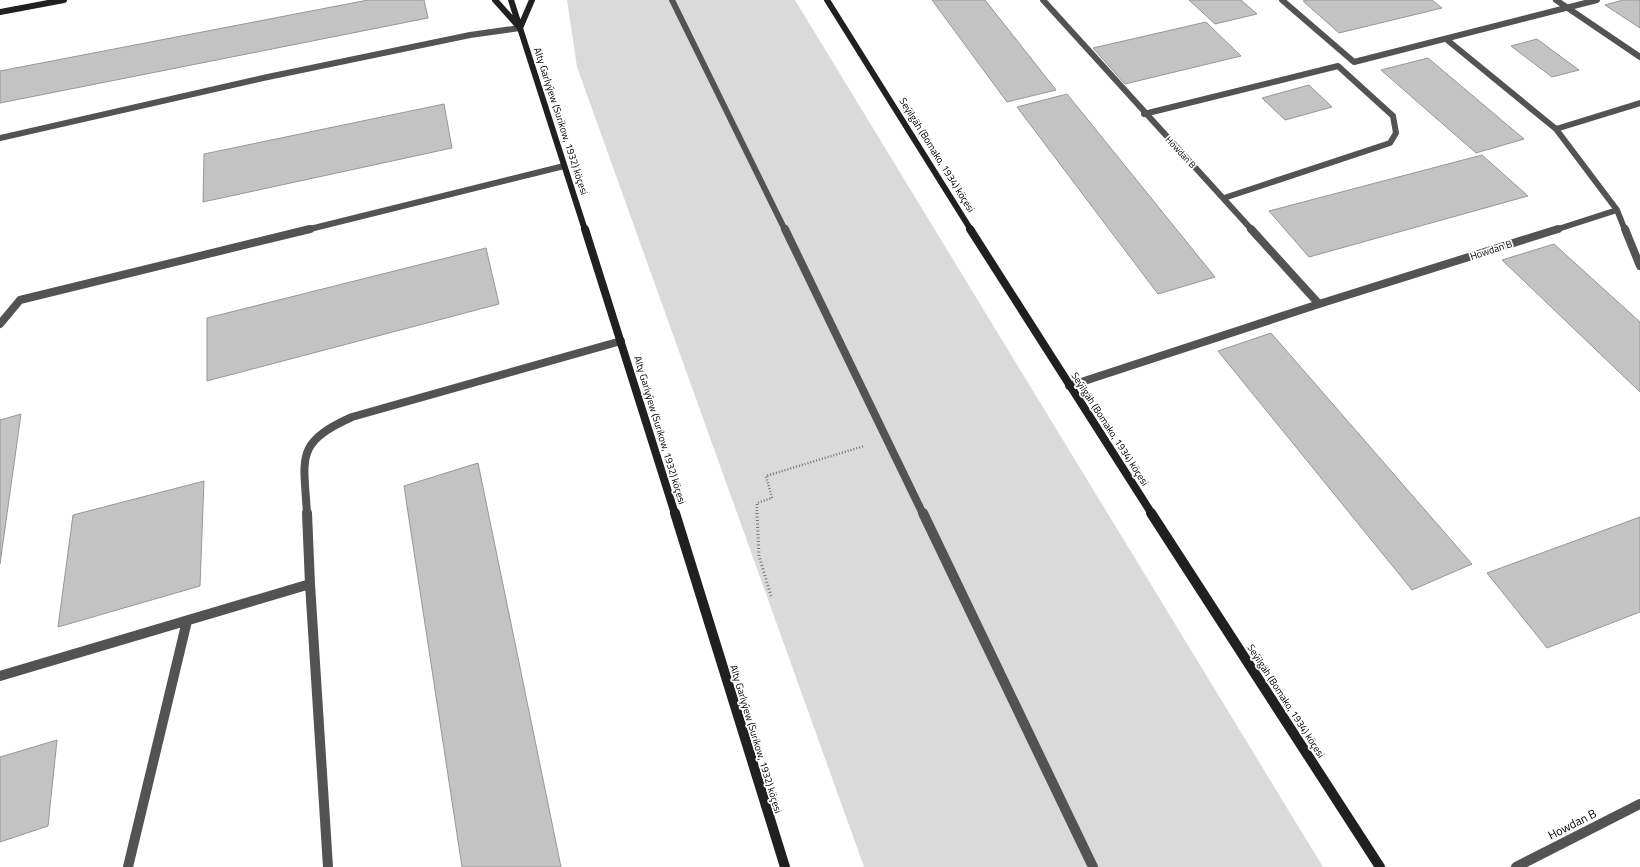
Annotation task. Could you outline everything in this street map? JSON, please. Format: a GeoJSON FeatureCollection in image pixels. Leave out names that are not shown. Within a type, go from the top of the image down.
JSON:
{"type":"FeatureCollection","features":[{"type":"Feature","properties":{"kind":"street"},"geometry":{"type":"LineString","coordinates":[[0,12],[64,0]]}},
{"type":"Feature","properties":{"kind":"street"},"geometry":{"type":"LineString","coordinates":[[495,0],[520,28]]}},
{"type":"Feature","properties":{"kind":"street","name":"Alty Garlyýew (Surikow, 1932) köçesi"},"geometry":{"type":"LineString","coordinates":[[511,0],[621,341],[785,867]]}},
{"type":"Feature","properties":{"kind":"street"},"geometry":{"type":"LineString","coordinates":[[520,28],[532,0]]}},
{"type":"Feature","properties":{"kind":"street"},"geometry":{"type":"LineString","coordinates":[[672,0],[1093,867]]}},
{"type":"Feature","properties":{"kind":"street","name":"Seýilgäh (Bomako, 1934) köçesi"},"geometry":{"type":"LineString","coordinates":[[827,0],[1069,386],[1380,867]]}},
{"type":"Feature","properties":{"kind":"street","name":"Howdan B"},"geometry":{"type":"LineString","coordinates":[[1043,0],[1144,114],[1224,198],[1319,304]]}},
{"type":"Feature","properties":{"kind":"street"},"geometry":{"type":"LineString","coordinates":[[1282,0],[1354,62]]}},
{"type":"Feature","properties":{"kind":"street"},"geometry":{"type":"LineString","coordinates":[[1556,0],[1640,58]]}},
{"type":"Feature","properties":{"kind":"street"},"geometry":{"type":"LineString","coordinates":[[1144,114],[1597,0]]}},
{"type":"Feature","properties":{"kind":"street"},"geometry":{"type":"LineString","coordinates":[[0,138],[263,78],[470,35],[520,28]]}},
{"type":"Feature","properties":{"kind":"street"},"geometry":{"type":"LineString","coordinates":[[1446,39],[1556,129],[1617,210],[1640,266]]}},
{"type":"Feature","properties":{"kind":"street"},"geometry":{"type":"LineString","coordinates":[[1224,198],[1390,143],[1396,133],[1393,116],[1338,66]]}},
{"type":"Feature","properties":{"kind":"street"},"geometry":{"type":"LineString","coordinates":[[1556,129],[1640,103]]}},
{"type":"Feature","properties":{"kind":"street"},"geometry":{"type":"LineString","coordinates":[[0,324],[20,300],[564,166]]}},
{"type":"Feature","properties":{"kind":"street","name":"Howdan B"},"geometry":{"type":"LineString","coordinates":[[1069,386],[1319,304],[1617,210]]}},
{"type":"Feature","properties":{"kind":"street"},"geometry":{"type":"LineString","coordinates":[[328,867],[310,584],[304,461],[307,450],[316,437],[331,427],[352,417],[621,341]]}},
{"type":"Feature","properties":{"kind":"street"},"geometry":{"type":"LineString","coordinates":[[0,676],[310,584]]}},
{"type":"Feature","properties":{"kind":"street"},"geometry":{"type":"LineString","coordinates":[[128,867],[186,622]]}},
{"type":"Feature","properties":{"kind":"street","name":"Howdan B"},"geometry":{"type":"LineString","coordinates":[[1516,867],[1640,804]]}},
{"type":"Feature","properties":{"kind":"path"},"geometry":{"type":"LineString","coordinates":[[771,596],[759,556],[757,503],[772,498],[766,476],[886,438]]}},
{"type":"Feature","properties":{"kind":"shaded area"},"geometry":{"type":"Polygon","coordinates":[[[567,0],[795,0],[1323,867],[864,867],[577,67],[567,0]]]}},
{"type":"Feature","properties":{"kind":"building"},"geometry":{"type":"Polygon","coordinates":[[[368,0],[424,0],[428,18],[0,103],[0,71],[368,0]]]}},
{"type":"Feature","properties":{"kind":"building"},"geometry":{"type":"Polygon","coordinates":[[[932,0],[985,0],[1056,90],[1007,102],[932,0]]]}},
{"type":"Feature","properties":{"kind":"building"},"geometry":{"type":"Polygon","coordinates":[[[1189,0],[1241,0],[1257,14],[1215,24],[1189,0]]]}},
{"type":"Feature","properties":{"kind":"building"},"geometry":{"type":"Polygon","coordinates":[[[1432,0],[1442,8],[1339,33],[1303,1],[1432,0]]]}},
{"type":"Feature","properties":{"kind":"building"},"geometry":{"type":"Polygon","coordinates":[[[1623,0],[1640,0],[1640,28],[1605,5],[1623,0]]]}},
{"type":"Feature","properties":{"kind":"building"},"geometry":{"type":"Polygon","coordinates":[[[1206,22],[1241,56],[1125,84],[1093,48],[1206,22]]]}},
{"type":"Feature","properties":{"kind":"building"},"geometry":{"type":"Polygon","coordinates":[[[1537,39],[1579,70],[1552,77],[1511,46],[1537,39]]]}},
{"type":"Feature","properties":{"kind":"building"},"geometry":{"type":"Polygon","coordinates":[[[1428,58],[1524,139],[1476,153],[1381,70],[1428,58]]]}},
{"type":"Feature","properties":{"kind":"building"},"geometry":{"type":"Polygon","coordinates":[[[1309,85],[1332,107],[1285,120],[1262,98],[1309,85]]]}},
{"type":"Feature","properties":{"kind":"building"},"geometry":{"type":"Polygon","coordinates":[[[1067,94],[1215,277],[1158,294],[1017,107],[1067,94]]]}},
{"type":"Feature","properties":{"kind":"building"},"geometry":{"type":"Polygon","coordinates":[[[444,104],[452,148],[203,202],[204,154],[444,104]]]}},
{"type":"Feature","properties":{"kind":"building"},"geometry":{"type":"Polygon","coordinates":[[[1482,155],[1528,196],[1309,257],[1269,211],[1482,155]]]}},
{"type":"Feature","properties":{"kind":"building"},"geometry":{"type":"Polygon","coordinates":[[[1554,244],[1640,322],[1640,392],[1502,260],[1554,244]]]}},
{"type":"Feature","properties":{"kind":"building"},"geometry":{"type":"Polygon","coordinates":[[[486,248],[499,304],[207,381],[207,318],[486,248]]]}},
{"type":"Feature","properties":{"kind":"building"},"geometry":{"type":"Polygon","coordinates":[[[1271,333],[1472,564],[1412,590],[1218,351],[1271,333]]]}},
{"type":"Feature","properties":{"kind":"building"},"geometry":{"type":"Polygon","coordinates":[[[21,414],[0,564],[0,420],[21,414]]]}},
{"type":"Feature","properties":{"kind":"building"},"geometry":{"type":"Polygon","coordinates":[[[478,463],[561,867],[462,867],[404,486],[478,463]]]}},
{"type":"Feature","properties":{"kind":"building"},"geometry":{"type":"Polygon","coordinates":[[[204,481],[200,586],[58,627],[73,515],[204,481]]]}},
{"type":"Feature","properties":{"kind":"building"},"geometry":{"type":"Polygon","coordinates":[[[1640,517],[1640,612],[1547,648],[1487,573],[1640,517]]]}},
{"type":"Feature","properties":{"kind":"building"},"geometry":{"type":"Polygon","coordinates":[[[57,740],[48,826],[0,842],[0,757],[57,740]]]}}]}
